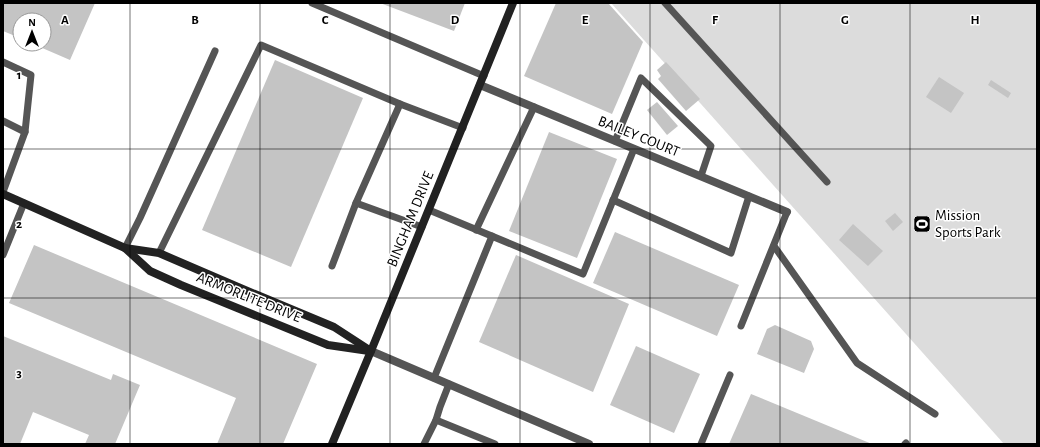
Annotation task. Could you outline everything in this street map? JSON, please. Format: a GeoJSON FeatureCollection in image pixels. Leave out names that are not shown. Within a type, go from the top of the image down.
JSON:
{"type":"FeatureCollection","features":[{"type":"Feature","properties":{"kind":"street","name":"BINGHAM DRIVE"},"geometry":{"type":"LineString","coordinates":[[332,444],[463,128],[513,3]]}},
{"type":"Feature","properties":{"kind":"street","name":"BAILEY COURT"},"geometry":{"type":"LineString","coordinates":[[480,85],[788,212]]}},
{"type":"Feature","properties":{"kind":"street","name":"ARMORLITE DRIVE"},"geometry":{"type":"LineString","coordinates":[[3,193],[125,248],[159,253],[334,327],[371,351],[589,444]]}},
{"type":"Feature","properties":{"kind":"street","name":"ARMORLITE DRIVE"},"geometry":{"type":"LineString","coordinates":[[125,248],[150,271],[200,293],[328,345],[371,351]]}},
{"type":"Feature","properties":{"kind":"lane"},"geometry":{"type":"LineString","coordinates":[[312,3],[484,76]]}},
{"type":"Feature","properties":{"kind":"lane"},"geometry":{"type":"LineString","coordinates":[[665,3],[828,182]]}},
{"type":"Feature","properties":{"kind":"lane"},"geometry":{"type":"LineString","coordinates":[[159,253],[261,45],[400,104],[463,128]]}},
{"type":"Feature","properties":{"kind":"lane"},"geometry":{"type":"LineString","coordinates":[[125,248],[215,51]]}},
{"type":"Feature","properties":{"kind":"lane"},"geometry":{"type":"LineString","coordinates":[[3,62],[31,75],[25,132],[3,193]]}},
{"type":"Feature","properties":{"kind":"lane"},"geometry":{"type":"LineString","coordinates":[[615,141],[641,78],[711,146],[701,176]]}},
{"type":"Feature","properties":{"kind":"lane"},"geometry":{"type":"LineString","coordinates":[[332,266],[356,202],[400,104]]}},
{"type":"Feature","properties":{"kind":"lane"},"geometry":{"type":"LineString","coordinates":[[476,230],[534,107]]}},
{"type":"Feature","properties":{"kind":"lane"},"geometry":{"type":"LineString","coordinates":[[3,121],[25,132]]}},
{"type":"Feature","properties":{"kind":"lane"},"geometry":{"type":"LineString","coordinates":[[429,210],[582,274],[634,149]]}},
{"type":"Feature","properties":{"kind":"lane"},"geometry":{"type":"LineString","coordinates":[[613,200],[731,253],[749,196]]}},
{"type":"Feature","properties":{"kind":"lane"},"geometry":{"type":"LineString","coordinates":[[356,202],[422,227]]}},
{"type":"Feature","properties":{"kind":"lane"},"geometry":{"type":"LineString","coordinates":[[3,255],[24,203]]}},
{"type":"Feature","properties":{"kind":"lane"},"geometry":{"type":"LineString","coordinates":[[741,326],[788,212]]}},
{"type":"Feature","properties":{"kind":"lane"},"geometry":{"type":"LineString","coordinates":[[434,378],[492,236]]}},
{"type":"Feature","properties":{"kind":"lane"},"geometry":{"type":"LineString","coordinates":[[774,246],[856,363],[935,414]]}},
{"type":"Feature","properties":{"kind":"lane"},"geometry":{"type":"LineString","coordinates":[[701,444],[730,375]]}},
{"type":"Feature","properties":{"kind":"lane"},"geometry":{"type":"LineString","coordinates":[[424,444],[436,420],[449,384]]}},
{"type":"Feature","properties":{"kind":"lane"},"geometry":{"type":"LineString","coordinates":[[436,420],[495,444]]}},
{"type":"Feature","properties":{"kind":"shaded area","name":"Mission Sports Park"},"geometry":{"type":"Polygon","coordinates":[[[611,3],[1037,3],[1037,444],[1004,444],[611,3]]]}},
{"type":"Feature","properties":{"kind":"building"},"geometry":{"type":"Polygon","coordinates":[[[3,3],[95,3],[70,60],[52,52],[52,12],[12,12],[12,35],[3,31],[3,3]]]}},
{"type":"Feature","properties":{"kind":"building"},"geometry":{"type":"Polygon","coordinates":[[[380,3],[465,3],[454,31],[380,3]]]}},
{"type":"Feature","properties":{"kind":"building"},"geometry":{"type":"Polygon","coordinates":[[[556,3],[608,3],[643,42],[612,114],[524,76],[556,3]]]}},
{"type":"Feature","properties":{"kind":"building"},"geometry":{"type":"Polygon","coordinates":[[[275,60],[363,98],[291,267],[202,230],[275,60]]]}},
{"type":"Feature","properties":{"kind":"building"},"geometry":{"type":"Polygon","coordinates":[[[666,62],[700,99],[686,111],[658,79],[661,76],[657,70],[666,62]]]}},
{"type":"Feature","properties":{"kind":"building"},"geometry":{"type":"Polygon","coordinates":[[[939,77],[964,93],[951,113],[926,97],[939,77]]]}},
{"type":"Feature","properties":{"kind":"building"},"geometry":{"type":"Polygon","coordinates":[[[991,80],[1011,93],[1008,98],[988,85],[991,80]]]}},
{"type":"Feature","properties":{"kind":"building"},"geometry":{"type":"Polygon","coordinates":[[[657,102],[678,126],[667,135],[647,110],[657,102]]]}},
{"type":"Feature","properties":{"kind":"building"},"geometry":{"type":"Polygon","coordinates":[[[549,132],[617,159],[577,258],[509,231],[549,132]]]}},
{"type":"Feature","properties":{"kind":"building"},"geometry":{"type":"Polygon","coordinates":[[[895,213],[903,222],[893,231],[885,221],[895,213]]]}},
{"type":"Feature","properties":{"kind":"building"},"geometry":{"type":"Polygon","coordinates":[[[853,224],[883,251],[868,266],[839,240],[853,224]]]}},
{"type":"Feature","properties":{"kind":"building"},"geometry":{"type":"Polygon","coordinates":[[[615,232],[739,285],[717,336],[593,283],[615,232]]]}},
{"type":"Feature","properties":{"kind":"building"},"geometry":{"type":"Polygon","coordinates":[[[34,245],[317,364],[283,444],[217,444],[236,398],[9,303],[34,245]]]}},
{"type":"Feature","properties":{"kind":"building"},"geometry":{"type":"Polygon","coordinates":[[[516,255],[629,304],[593,392],[479,342],[516,255]]]}},
{"type":"Feature","properties":{"kind":"building"},"geometry":{"type":"Polygon","coordinates":[[[775,325],[811,341],[814,349],[804,373],[757,354],[767,329],[775,325]]]}},
{"type":"Feature","properties":{"kind":"building"},"geometry":{"type":"Polygon","coordinates":[[[3,336],[111,380],[113,374],[140,385],[115,444],[85,444],[89,435],[33,412],[20,444],[3,444],[3,336]]]}},
{"type":"Feature","properties":{"kind":"building"},"geometry":{"type":"Polygon","coordinates":[[[636,346],[700,374],[674,433],[610,405],[636,346]]]}},
{"type":"Feature","properties":{"kind":"building"},"geometry":{"type":"Polygon","coordinates":[[[751,394],[814,420],[872,444],[729,444],[751,394]]]}},
{"type":"Feature","properties":{"kind":"place","name":"Mission Sports Park"},"geometry":{"type":"Point","coordinates":[922,224]}}]}
